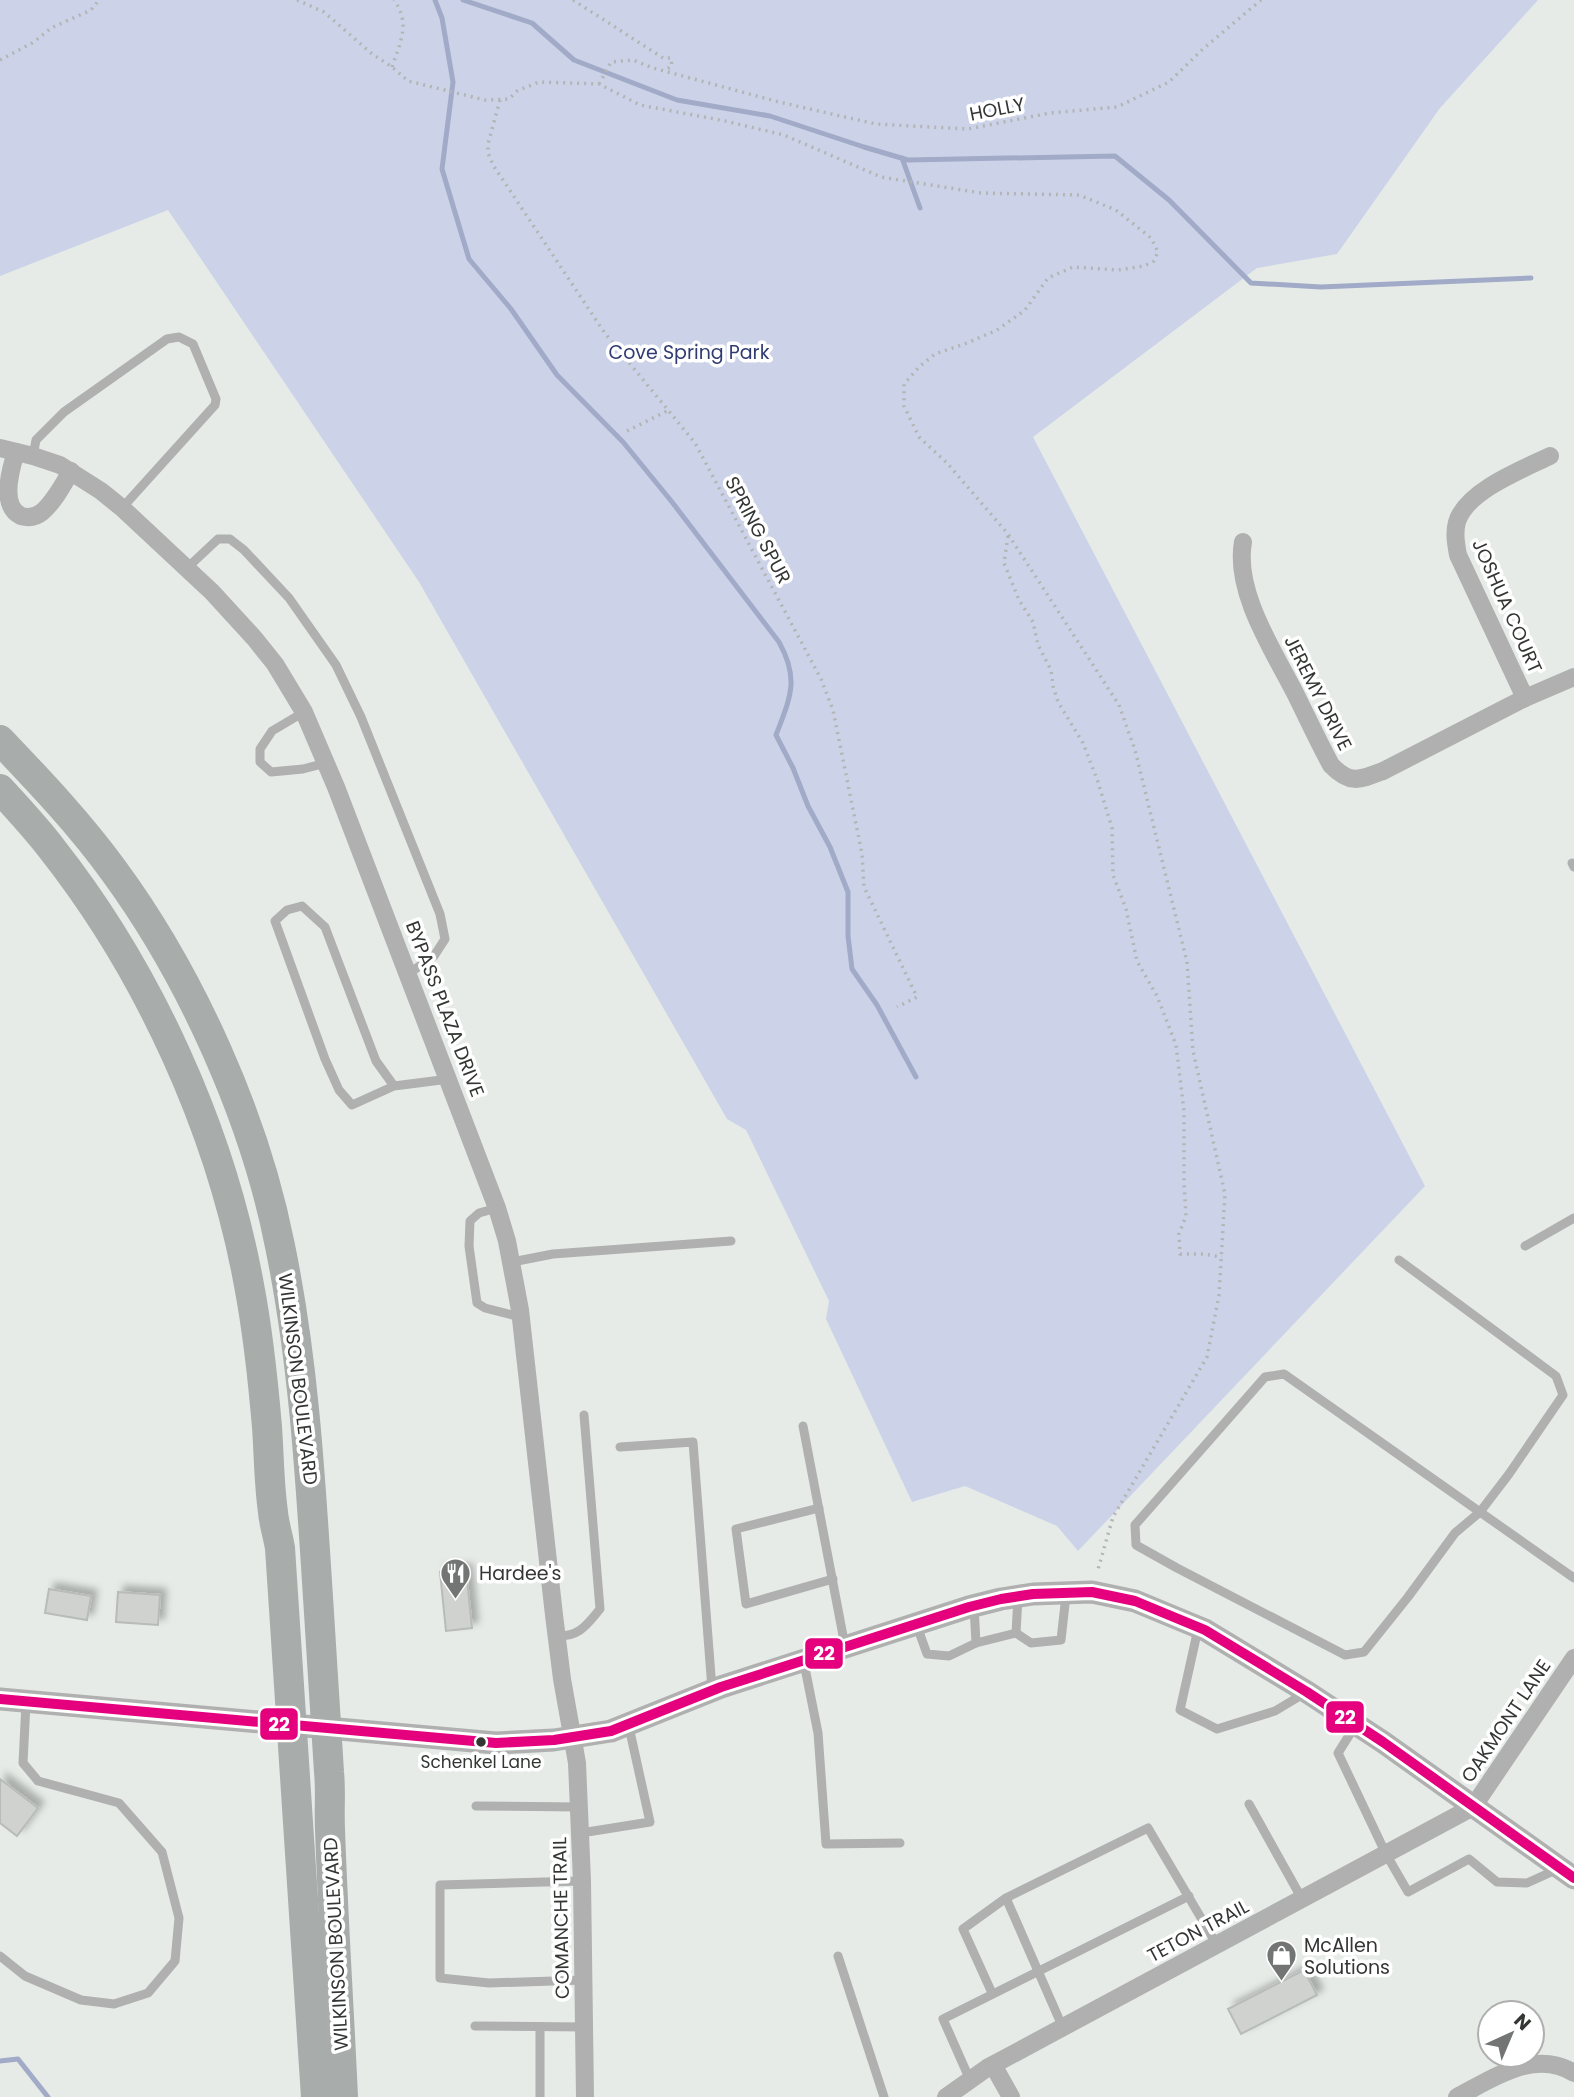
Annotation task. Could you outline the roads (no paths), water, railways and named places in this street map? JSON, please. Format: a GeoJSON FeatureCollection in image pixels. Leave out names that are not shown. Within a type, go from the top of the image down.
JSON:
{"type":"FeatureCollection","features":[{"type":"Feature","properties":{"kind":"highway","name":"WILKINSON BOULEVARD"},"geometry":{"type":"LineString","coordinates":[[0,740],[77,823],[149,922],[179,975],[205,1028],[249,1135],[280,1242],[298,1350],[310,1458],[330,1773],[330,1828],[343,2097]]}},
{"type":"Feature","properties":{"kind":"highway","name":"WILKINSON BOULEVARD"},"geometry":{"type":"LineString","coordinates":[[0,789],[52,849],[85,894],[142,988],[189,1085],[224,1184],[238,1234],[257,1333],[267,1426],[272,1511],[280,1548],[316,2097]]}},
{"type":"Feature","properties":{"kind":"street"},"geometry":{"type":"LineString","coordinates":[[16,452],[6,481],[6,499],[10,509],[25,517],[41,513],[58,493],[71,471]]}},
{"type":"Feature","properties":{"kind":"street","name":"BYPASS PLAZA DRIVE"},"geometry":{"type":"LineString","coordinates":[[16,452],[71,471],[122,508],[187,568],[255,639],[275,664],[304,712],[449,1079],[497,1208],[512,1262],[521,1317],[556,1636],[573,1738]]}},
{"type":"Feature","properties":{"kind":"street","name":"JOSHUA COURT"},"geometry":{"type":"LineString","coordinates":[[1525,698],[1458,555],[1456,524],[1462,510],[1486,489],[1550,456]]}},
{"type":"Feature","properties":{"kind":"street","name":"JEREMY DRIVE"},"geometry":{"type":"LineString","coordinates":[[1242,542],[1244,577],[1258,620],[1331,765],[1343,776],[1356,780],[1383,771],[1525,698],[1574,677]]}},
{"type":"Feature","properties":{"kind":"street"},"geometry":{"type":"LineString","coordinates":[[0,1699],[496,1743],[573,1738],[611,1731],[712,1690],[975,1606],[1033,1594],[1092,1592],[1135,1601],[1199,1627],[1356,1724],[1567,1873]]}},
{"type":"Feature","properties":{"kind":"street","name":"OAKMONT LANE"},"geometry":{"type":"LineString","coordinates":[[1474,1807],[1574,1658]]}},
{"type":"Feature","properties":{"kind":"street","name":"COMANCHE TRAIL"},"geometry":{"type":"LineString","coordinates":[[573,1738],[581,1833],[585,2097]]}},
{"type":"Feature","properties":{"kind":"street","name":"TETON TRAIL"},"geometry":{"type":"LineString","coordinates":[[946,2097],[993,2065],[1474,1807]]}},
{"type":"Feature","properties":{"kind":"street"},"geometry":{"type":"LineString","coordinates":[[1457,2097],[1525,2065],[1551,2064],[1574,2073]]}},
{"type":"Feature","properties":{"kind":"street"},"geometry":{"type":"LineString","coordinates":[[993,2065],[1011,2097]]}},
{"type":"Feature","properties":{"kind":"lane"},"geometry":{"type":"LineString","coordinates":[[16,452],[36,440],[64,412],[167,339],[179,337],[193,344],[216,399],[215,405],[122,508]]}},
{"type":"Feature","properties":{"kind":"lane"},"geometry":{"type":"LineString","coordinates":[[187,568],[218,539],[230,539],[244,550],[289,598],[336,665],[361,717],[440,914],[444,939],[434,956],[408,974]]}},
{"type":"Feature","properties":{"kind":"lane"},"geometry":{"type":"LineString","coordinates":[[304,712],[272,731],[260,749],[260,762],[271,772],[303,769],[326,763]]}},
{"type":"Feature","properties":{"kind":"lane"},"geometry":{"type":"LineString","coordinates":[[394,1086],[376,1061],[325,927],[302,906],[287,910],[275,921],[339,1090],[352,1105],[394,1086],[449,1079]]}},
{"type":"Feature","properties":{"kind":"lane"},"geometry":{"type":"LineString","coordinates":[[497,1208],[479,1213],[470,1221],[469,1246],[477,1303],[485,1308],[521,1317]]}},
{"type":"Feature","properties":{"kind":"lane"},"geometry":{"type":"LineString","coordinates":[[1525,1246],[1574,1218]]}},
{"type":"Feature","properties":{"kind":"lane"},"geometry":{"type":"LineString","coordinates":[[512,1262],[553,1254],[731,1241]]}},
{"type":"Feature","properties":{"kind":"lane"},"geometry":{"type":"LineString","coordinates":[[1399,1260],[1556,1376],[1563,1395],[1480,1512],[1455,1533],[1364,1652],[1345,1654],[1136,1545],[1135,1525],[1265,1377],[1284,1374],[1480,1512],[1574,1578]]}},
{"type":"Feature","properties":{"kind":"lane"},"geometry":{"type":"LineString","coordinates":[[556,1636],[570,1637],[584,1628],[600,1609],[584,1415]]}},
{"type":"Feature","properties":{"kind":"lane"},"geometry":{"type":"LineString","coordinates":[[803,1426],[846,1648]]}},
{"type":"Feature","properties":{"kind":"lane"},"geometry":{"type":"LineString","coordinates":[[620,1447],[693,1442],[712,1690]]}},
{"type":"Feature","properties":{"kind":"lane"},"geometry":{"type":"LineString","coordinates":[[819,1508],[736,1529],[746,1604],[833,1579]]}},
{"type":"Feature","properties":{"kind":"lane"},"geometry":{"type":"LineString","coordinates":[[916,1624],[927,1654],[949,1656],[976,1643],[1016,1633],[1031,1643],[1061,1640],[1066,1594]]}},
{"type":"Feature","properties":{"kind":"lane"},"geometry":{"type":"LineString","coordinates":[[1016,1633],[1018,1596]]}},
{"type":"Feature","properties":{"kind":"lane"},"geometry":{"type":"LineString","coordinates":[[975,1606],[976,1643]]}},
{"type":"Feature","properties":{"kind":"lane"},"geometry":{"type":"LineString","coordinates":[[1199,1627],[1180,1710],[1217,1728],[1275,1711],[1307,1692]]}},
{"type":"Feature","properties":{"kind":"lane"},"geometry":{"type":"LineString","coordinates":[[804,1661],[818,1733],[826,1844],[900,1843]]}},
{"type":"Feature","properties":{"kind":"lane"},"geometry":{"type":"LineString","coordinates":[[0,1956],[25,1976],[81,2000],[114,2004],[148,1993],[175,1961],[179,1918],[162,1852],[119,1803],[38,1781],[23,1763],[26,1701]]}},
{"type":"Feature","properties":{"kind":"lane"},"geometry":{"type":"LineString","coordinates":[[1356,1724],[1338,1754],[1386,1854],[1408,1892],[1469,1859],[1497,1882],[1527,1883],[1567,1873]]}},
{"type":"Feature","properties":{"kind":"lane"},"geometry":{"type":"LineString","coordinates":[[581,1833],[650,1822],[628,1725]]}},
{"type":"Feature","properties":{"kind":"lane"},"geometry":{"type":"LineString","coordinates":[[1248,1804],[1302,1899]]}},
{"type":"Feature","properties":{"kind":"lane"},"geometry":{"type":"LineString","coordinates":[[476,1806],[580,1807]]}},
{"type":"Feature","properties":{"kind":"lane"},"geometry":{"type":"LineString","coordinates":[[992,1993],[963,1929],[1006,1898],[1148,1828],[1217,1945]]}},
{"type":"Feature","properties":{"kind":"lane"},"geometry":{"type":"LineString","coordinates":[[582,1881],[440,1885],[440,1978],[489,1983],[584,1980]]}},
{"type":"Feature","properties":{"kind":"lane"},"geometry":{"type":"LineString","coordinates":[[970,2080],[943,2019],[1189,1896]]}},
{"type":"Feature","properties":{"kind":"lane"},"geometry":{"type":"LineString","coordinates":[[1006,1898],[1063,2028]]}},
{"type":"Feature","properties":{"kind":"lane"},"geometry":{"type":"LineString","coordinates":[[838,1956],[884,2097]]}},
{"type":"Feature","properties":{"kind":"lane"},"geometry":{"type":"LineString","coordinates":[[475,2026],[584,2027]]}},
{"type":"Feature","properties":{"kind":"lane"},"geometry":{"type":"LineString","coordinates":[[540,2027],[540,2097]]}},
{"type":"Feature","properties":{"kind":"waterway"},"geometry":{"type":"LineString","coordinates":[[435,0],[442,18],[453,82],[442,169],[469,259],[511,309],[557,375],[623,442],[672,502],[779,642],[789,667],[791,689],[776,735],[830,847],[848,892],[848,936],[852,969],[877,1005],[916,1077]]}},
{"type":"Feature","properties":{"kind":"waterway"},"geometry":{"type":"LineString","coordinates":[[463,0],[532,23],[574,60],[677,100],[770,116],[908,160],[1115,156],[1169,200],[1251,283],[1321,287],[1531,278]]}},
{"type":"Feature","properties":{"kind":"waterway"},"geometry":{"type":"LineString","coordinates":[[902,158],[920,208]]}},
{"type":"Feature","properties":{"kind":"waterway"},"geometry":{"type":"LineString","coordinates":[[0,2061],[18,2059],[48,2097]]}},
{"type":"Feature","properties":{"kind":"place","name":"Hardee's"},"geometry":{"type":"Point","coordinates":[456,1600]}},
{"type":"Feature","properties":{"kind":"place","name":"Schenkel Lane"},"geometry":{"type":"Point","coordinates":[481,1742]}},
{"type":"Feature","properties":{"kind":"place","name":"McAllen Solutions"},"geometry":{"type":"Point","coordinates":[1281,1983]}},
{"type":"Feature","properties":{"kind":"park label","name":"Cove Spring Park"},"geometry":{"type":"Point","coordinates":[689,352]}}]}
